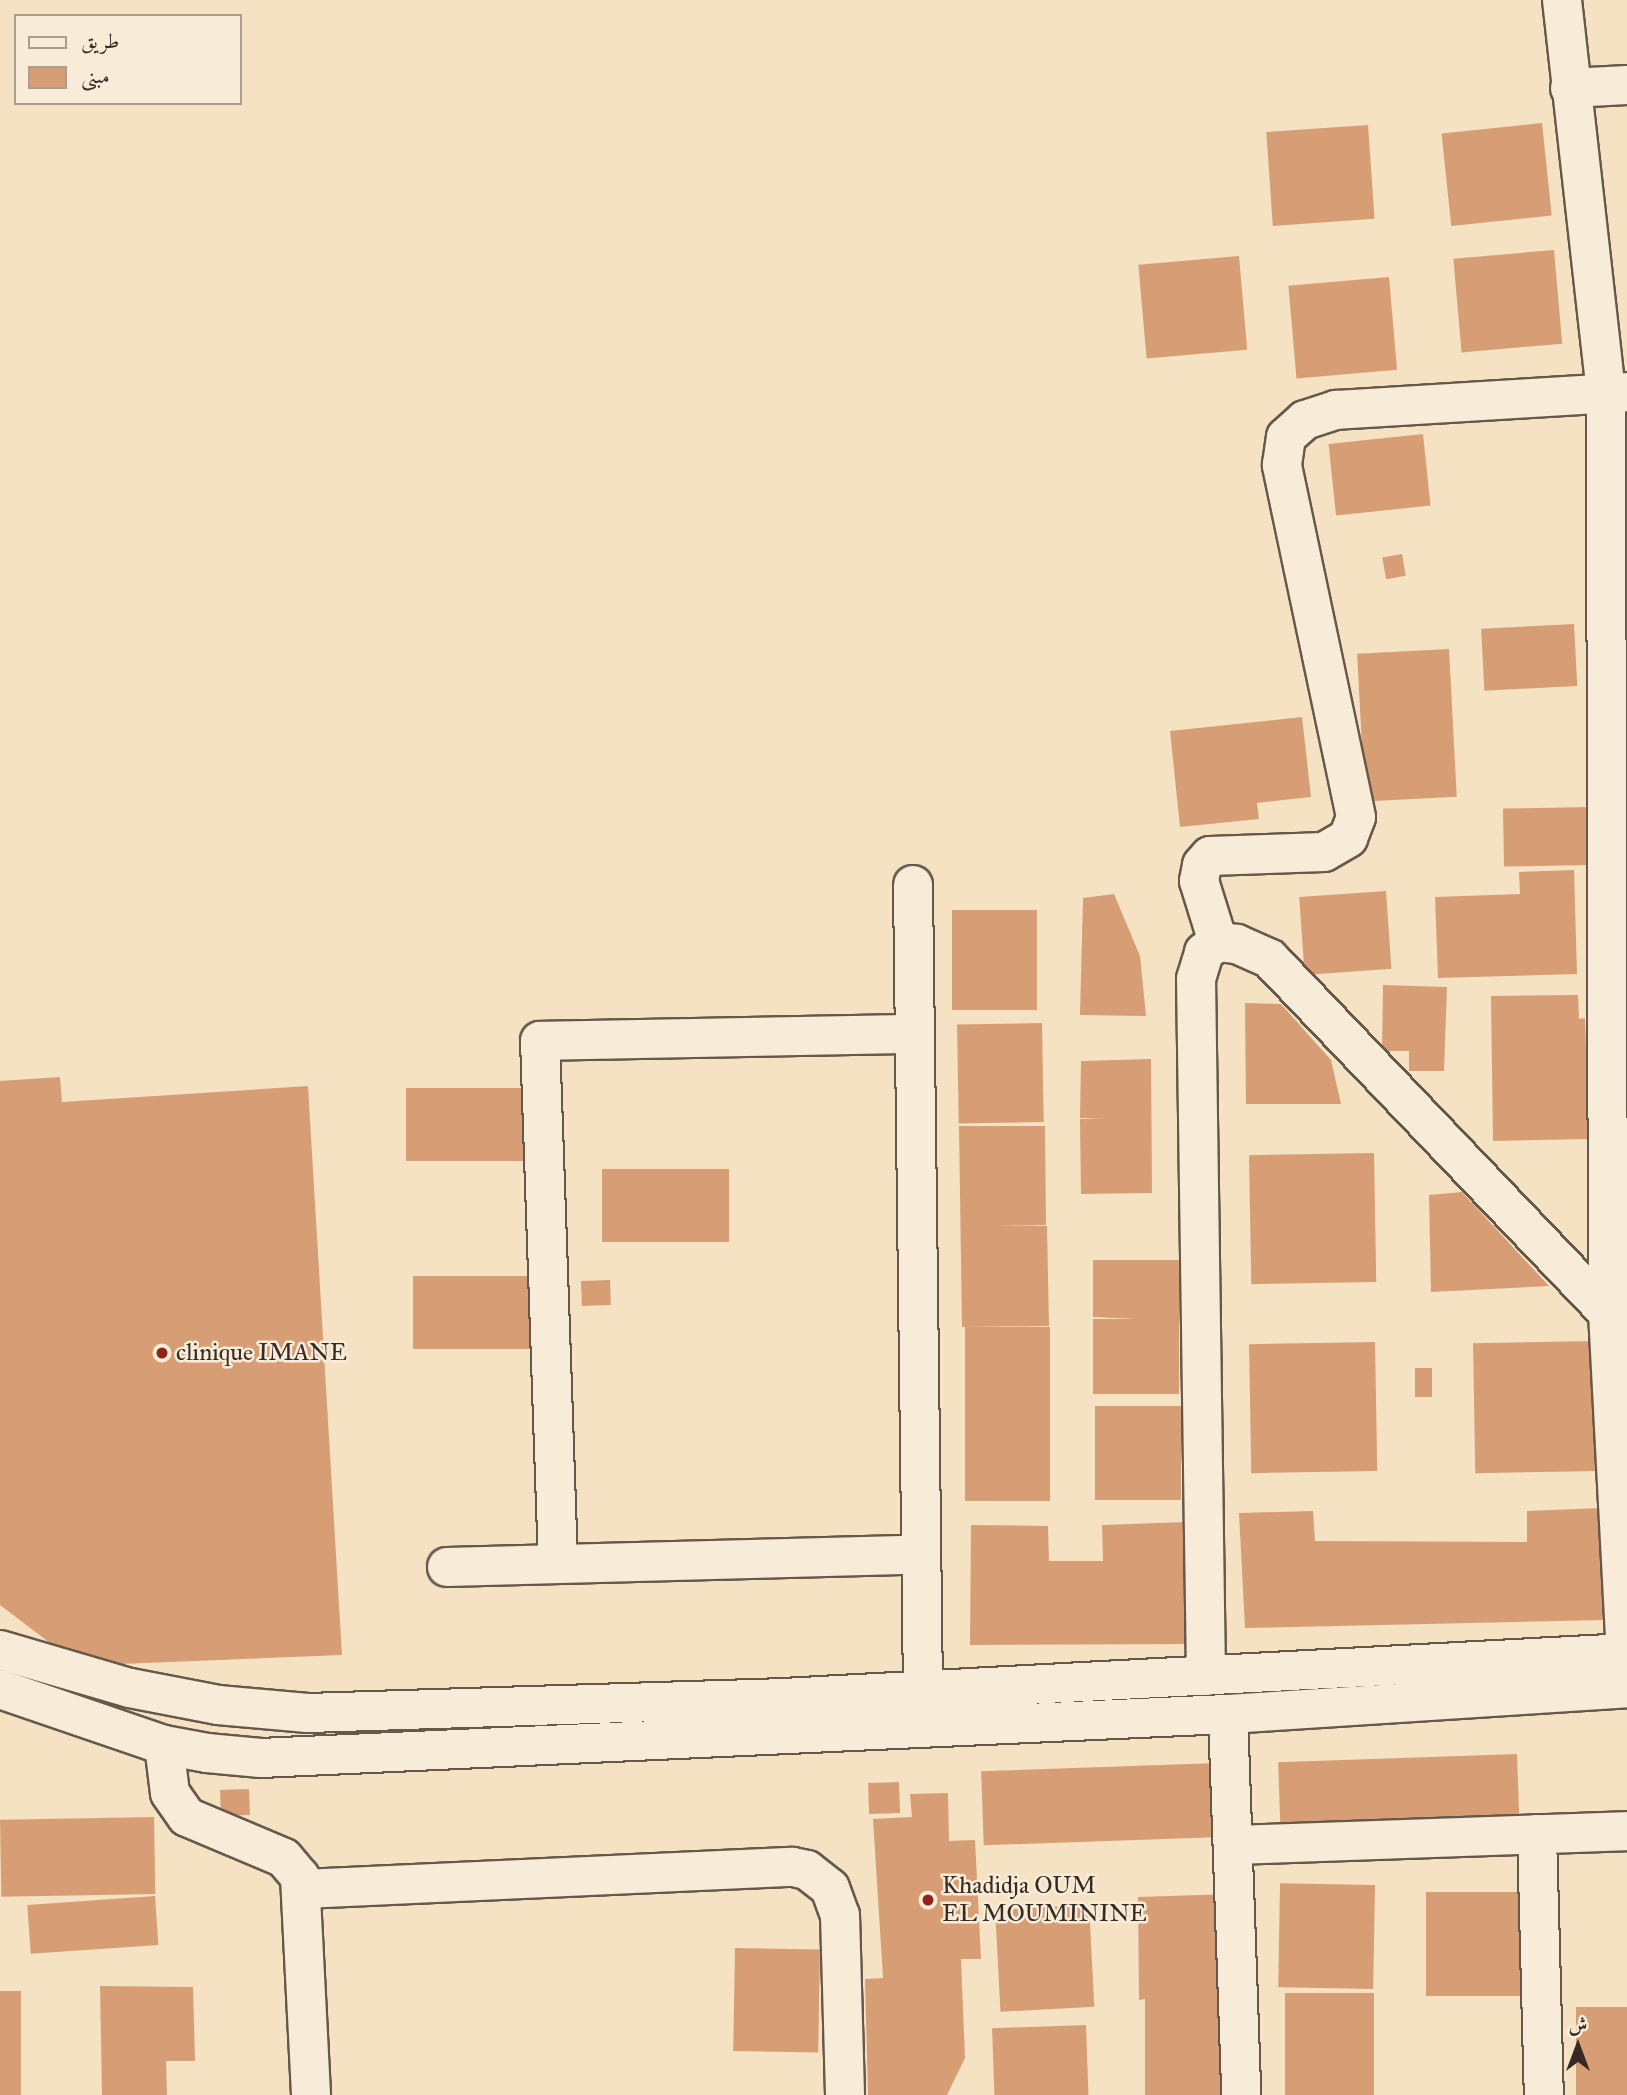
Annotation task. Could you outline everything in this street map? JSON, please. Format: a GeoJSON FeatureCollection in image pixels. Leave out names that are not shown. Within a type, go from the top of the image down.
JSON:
{"type":"FeatureCollection","features":[{"type":"Feature","properties":{"kind":"street"},"geometry":{"type":"LineString","coordinates":[[1562,0],[1570,88],[1616,393],[1608,1313],[1627,1665]]}},
{"type":"Feature","properties":{"kind":"street"},"geometry":{"type":"LineString","coordinates":[[1570,88],[1627,85]]}},
{"type":"Feature","properties":{"kind":"street"},"geometry":{"type":"LineString","coordinates":[[1218,942],[1199,881],[1202,865],[1210,856],[1325,852],[1348,838],[1356,817],[1282,465],[1286,437],[1305,420],[1336,410],[1616,393]]}},
{"type":"Feature","properties":{"kind":"street"},"geometry":{"type":"LineString","coordinates":[[913,885],[923,1690]]}},
{"type":"Feature","properties":{"kind":"street"},"geometry":{"type":"LineString","coordinates":[[1206,1676],[1196,979],[1204,951],[1218,942],[1237,944],[1270,960],[1608,1313]]}},
{"type":"Feature","properties":{"kind":"street"},"geometry":{"type":"LineString","coordinates":[[558,1563],[540,1041],[913,1034]]}},
{"type":"Feature","properties":{"kind":"street"},"geometry":{"type":"LineString","coordinates":[[447,1567],[921,1555]]}},
{"type":"Feature","properties":{"kind":"street"},"geometry":{"type":"LineString","coordinates":[[0,1650],[130,1688],[218,1705],[308,1713],[923,1690],[1206,1676],[1627,1665]]}},
{"type":"Feature","properties":{"kind":"street"},"geometry":{"type":"LineString","coordinates":[[0,1689],[164,1745],[248,1757],[316,1757],[1228,1714],[1627,1665]]}},
{"type":"Feature","properties":{"kind":"street"},"geometry":{"type":"LineString","coordinates":[[1228,1714],[1241,2095]]}},
{"type":"Feature","properties":{"kind":"street"},"geometry":{"type":"LineString","coordinates":[[164,1745],[170,1793],[187,1817],[284,1858],[293,1866],[303,1889],[311,2095]]}},
{"type":"Feature","properties":{"kind":"street"},"geometry":{"type":"LineString","coordinates":[[1233,1845],[1627,1831]]}},
{"type":"Feature","properties":{"kind":"street"},"geometry":{"type":"LineString","coordinates":[[1537,1834],[1544,2095]]}},
{"type":"Feature","properties":{"kind":"street"},"geometry":{"type":"LineString","coordinates":[[303,1889],[793,1867],[807,1870],[830,1888],[840,1915],[845,2095]]}},
{"type":"Feature","properties":{"kind":"building"},"geometry":{"type":"Polygon","coordinates":[[[1542,123],[1552,215],[1451,226],[1442,134],[1542,123]]]}},
{"type":"Feature","properties":{"kind":"building"},"geometry":{"type":"Polygon","coordinates":[[[1368,125],[1375,219],[1273,226],[1266,132],[1368,125]]]}},
{"type":"Feature","properties":{"kind":"building"},"geometry":{"type":"Polygon","coordinates":[[[1554,250],[1562,344],[1462,352],[1453,259],[1554,250]]]}},
{"type":"Feature","properties":{"kind":"building"},"geometry":{"type":"Polygon","coordinates":[[[1239,256],[1247,350],[1147,358],[1138,265],[1239,256]]]}},
{"type":"Feature","properties":{"kind":"building"},"geometry":{"type":"Polygon","coordinates":[[[1389,277],[1397,370],[1296,378],[1288,286],[1389,277]]]}},
{"type":"Feature","properties":{"kind":"building"},"geometry":{"type":"Polygon","coordinates":[[[1423,434],[1431,506],[1336,516],[1329,444],[1423,434]]]}},
{"type":"Feature","properties":{"kind":"building"},"geometry":{"type":"Polygon","coordinates":[[[1402,554],[1406,576],[1386,579],[1382,557],[1402,554]]]}},
{"type":"Feature","properties":{"kind":"building"},"geometry":{"type":"Polygon","coordinates":[[[1574,624],[1577,686],[1484,691],[1481,629],[1574,624]]]}},
{"type":"Feature","properties":{"kind":"building"},"geometry":{"type":"Polygon","coordinates":[[[1449,649],[1457,797],[1365,802],[1357,654],[1449,649]]]}},
{"type":"Feature","properties":{"kind":"building"},"geometry":{"type":"Polygon","coordinates":[[[1302,717],[1311,797],[1257,803],[1259,819],[1180,827],[1170,731],[1302,717]]]}},
{"type":"Feature","properties":{"kind":"building"},"geometry":{"type":"Polygon","coordinates":[[[1593,807],[1594,865],[1504,867],[1503,809],[1593,807]]]}},
{"type":"Feature","properties":{"kind":"building"},"geometry":{"type":"Polygon","coordinates":[[[1574,870],[1577,974],[1438,978],[1435,897],[1520,894],[1519,872],[1574,870]]]}},
{"type":"Feature","properties":{"kind":"building"},"geometry":{"type":"Polygon","coordinates":[[[1386,891],[1391,969],[1305,975],[1299,897],[1386,891]]]}},
{"type":"Feature","properties":{"kind":"building"},"geometry":{"type":"Polygon","coordinates":[[[1114,894],[1140,956],[1146,1016],[1080,1015],[1083,898],[1114,894]]]}},
{"type":"Feature","properties":{"kind":"building"},"geometry":{"type":"Polygon","coordinates":[[[952,910],[1037,910],[1037,1010],[952,1010],[952,910]]]}},
{"type":"Feature","properties":{"kind":"building"},"geometry":{"type":"Polygon","coordinates":[[[1383,985],[1447,987],[1444,1071],[1409,1071],[1409,1051],[1382,1051],[1383,985]]]}},
{"type":"Feature","properties":{"kind":"building"},"geometry":{"type":"Polygon","coordinates":[[[1578,995],[1579,1019],[1585,1018],[1589,1139],[1493,1141],[1491,996],[1578,995]]]}},
{"type":"Feature","properties":{"kind":"building"},"geometry":{"type":"Polygon","coordinates":[[[1245,1003],[1281,1004],[1331,1060],[1341,1104],[1246,1104],[1245,1003]]]}},
{"type":"Feature","properties":{"kind":"building"},"geometry":{"type":"Polygon","coordinates":[[[1042,1023],[1044,1122],[959,1123],[957,1024],[1042,1023]]]}},
{"type":"Feature","properties":{"kind":"building"},"geometry":{"type":"Polygon","coordinates":[[[1151,1059],[1152,1193],[1081,1194],[1080,1119],[1103,1119],[1080,1118],[1081,1061],[1151,1059]]]}},
{"type":"Feature","properties":{"kind":"building","name":"clinique IMANE"},"geometry":{"type":"Polygon","coordinates":[[[60,1077],[62,1102],[308,1086],[342,1655],[71,1666],[50,1643],[0,1605],[0,1081],[60,1077]]]}},
{"type":"Feature","properties":{"kind":"building"},"geometry":{"type":"Polygon","coordinates":[[[406,1088],[533,1088],[533,1161],[406,1161],[406,1088]]]}},
{"type":"Feature","properties":{"kind":"building"},"geometry":{"type":"Polygon","coordinates":[[[959,1126],[1045,1126],[1046,1225],[1001,1226],[1047,1226],[1049,1326],[962,1327],[959,1126]]]}},
{"type":"Feature","properties":{"kind":"building"},"geometry":{"type":"Polygon","coordinates":[[[1374,1153],[1376,1282],[1251,1284],[1249,1155],[1374,1153]]]}},
{"type":"Feature","properties":{"kind":"building"},"geometry":{"type":"Polygon","coordinates":[[[602,1169],[729,1169],[729,1242],[602,1242],[602,1169]]]}},
{"type":"Feature","properties":{"kind":"building"},"geometry":{"type":"Polygon","coordinates":[[[1462,1192],[1549,1286],[1431,1292],[1429,1195],[1462,1192]]]}},
{"type":"Feature","properties":{"kind":"building"},"geometry":{"type":"Polygon","coordinates":[[[1093,1260],[1179,1260],[1179,1394],[1093,1394],[1093,1319],[1136,1319],[1093,1317],[1093,1260]]]}},
{"type":"Feature","properties":{"kind":"building"},"geometry":{"type":"Polygon","coordinates":[[[413,1276],[540,1276],[540,1349],[413,1349],[413,1276]]]}},
{"type":"Feature","properties":{"kind":"building"},"geometry":{"type":"Polygon","coordinates":[[[610,1280],[611,1305],[582,1306],[581,1281],[610,1280]]]}},
{"type":"Feature","properties":{"kind":"building"},"geometry":{"type":"Polygon","coordinates":[[[965,1327],[1050,1327],[1050,1501],[965,1501],[965,1327]]]}},
{"type":"Feature","properties":{"kind":"building"},"geometry":{"type":"Polygon","coordinates":[[[1599,1341],[1601,1471],[1475,1473],[1473,1343],[1599,1341]]]}},
{"type":"Feature","properties":{"kind":"building"},"geometry":{"type":"Polygon","coordinates":[[[1375,1342],[1377,1471],[1251,1473],[1249,1344],[1375,1342]]]}},
{"type":"Feature","properties":{"kind":"building"},"geometry":{"type":"Polygon","coordinates":[[[1415,1368],[1432,1368],[1432,1397],[1415,1397],[1415,1368]]]}},
{"type":"Feature","properties":{"kind":"building"},"geometry":{"type":"Polygon","coordinates":[[[1095,1406],[1181,1406],[1181,1500],[1095,1500],[1095,1406]]]}},
{"type":"Feature","properties":{"kind":"building"},"geometry":{"type":"Polygon","coordinates":[[[1601,1508],[1606,1620],[1245,1628],[1239,1513],[1313,1511],[1315,1541],[1527,1542],[1527,1511],[1601,1508]]]}},
{"type":"Feature","properties":{"kind":"building"},"geometry":{"type":"Polygon","coordinates":[[[1186,1522],[1190,1644],[970,1645],[971,1525],[1048,1526],[1049,1561],[1103,1561],[1102,1525],[1186,1522]]]}},
{"type":"Feature","properties":{"kind":"building"},"geometry":{"type":"Polygon","coordinates":[[[1517,1754],[1520,1829],[1281,1837],[1278,1762],[1517,1754]]]}},
{"type":"Feature","properties":{"kind":"building"},"geometry":{"type":"Polygon","coordinates":[[[1219,1763],[1222,1837],[984,1845],[981,1771],[1219,1763]]]}},
{"type":"Feature","properties":{"kind":"building"},"geometry":{"type":"Polygon","coordinates":[[[899,1782],[900,1813],[869,1814],[868,1783],[899,1782]]]}},
{"type":"Feature","properties":{"kind":"building"},"geometry":{"type":"Polygon","coordinates":[[[249,1789],[250,1815],[221,1816],[220,1790],[249,1789]]]}},
{"type":"Feature","properties":{"kind":"building","name":"Khadidja OUM EL MOUMININE"},"geometry":{"type":"Polygon","coordinates":[[[948,1793],[949,1841],[975,1840],[981,1959],[961,1959],[965,2058],[947,2095],[868,2095],[865,1979],[883,1978],[873,1819],[912,1817],[910,1794],[948,1793]]]}},
{"type":"Feature","properties":{"kind":"building"},"geometry":{"type":"Polygon","coordinates":[[[154,1817],[155,1894],[1,1897],[0,1820],[154,1817]]]}},
{"type":"Feature","properties":{"kind":"building"},"geometry":{"type":"Polygon","coordinates":[[[1280,1883],[1375,1885],[1373,1989],[1278,1987],[1280,1883]]]}},
{"type":"Feature","properties":{"kind":"building"},"geometry":{"type":"Polygon","coordinates":[[[1426,1892],[1521,1892],[1521,1996],[1426,1996],[1426,1892]]]}},
{"type":"Feature","properties":{"kind":"building"},"geometry":{"type":"Polygon","coordinates":[[[1232,1894],[1234,2095],[1145,2095],[1145,1999],[1139,2000],[1138,1897],[1232,1894]]]}},
{"type":"Feature","properties":{"kind":"building"},"geometry":{"type":"Polygon","coordinates":[[[155,1896],[158,1945],[31,1954],[27,1905],[155,1896]]]}},
{"type":"Feature","properties":{"kind":"building"},"geometry":{"type":"Polygon","coordinates":[[[1089,1905],[1094,2007],[1000,2012],[995,1910],[1089,1905]]]}},
{"type":"Feature","properties":{"kind":"building"},"geometry":{"type":"Polygon","coordinates":[[[735,1948],[820,1949],[818,2052],[733,2051],[735,1948]]]}},
{"type":"Feature","properties":{"kind":"building"},"geometry":{"type":"Polygon","coordinates":[[[100,1986],[193,1987],[195,2061],[166,2061],[167,2095],[102,2095],[100,1986]]]}},
{"type":"Feature","properties":{"kind":"building"},"geometry":{"type":"Polygon","coordinates":[[[0,1991],[21,1991],[21,2095],[0,2095],[0,1991]]]}},
{"type":"Feature","properties":{"kind":"building"},"geometry":{"type":"Polygon","coordinates":[[[1285,1993],[1374,1993],[1374,2095],[1285,2095],[1285,1993]]]}},
{"type":"Feature","properties":{"kind":"building"},"geometry":{"type":"Polygon","coordinates":[[[1576,2007],[1627,2007],[1627,2095],[1576,2095],[1576,2007]]]}},
{"type":"Feature","properties":{"kind":"building"},"geometry":{"type":"Polygon","coordinates":[[[1086,2025],[1088,2095],[994,2095],[992,2028],[1086,2025]]]}},
{"type":"Feature","properties":{"kind":"place","name":"clinique IMANE"},"geometry":{"type":"Point","coordinates":[162,1353]}},
{"type":"Feature","properties":{"kind":"place","name":"Khadidja OUM EL MOUMININE"},"geometry":{"type":"Point","coordinates":[928,1900]}}]}
